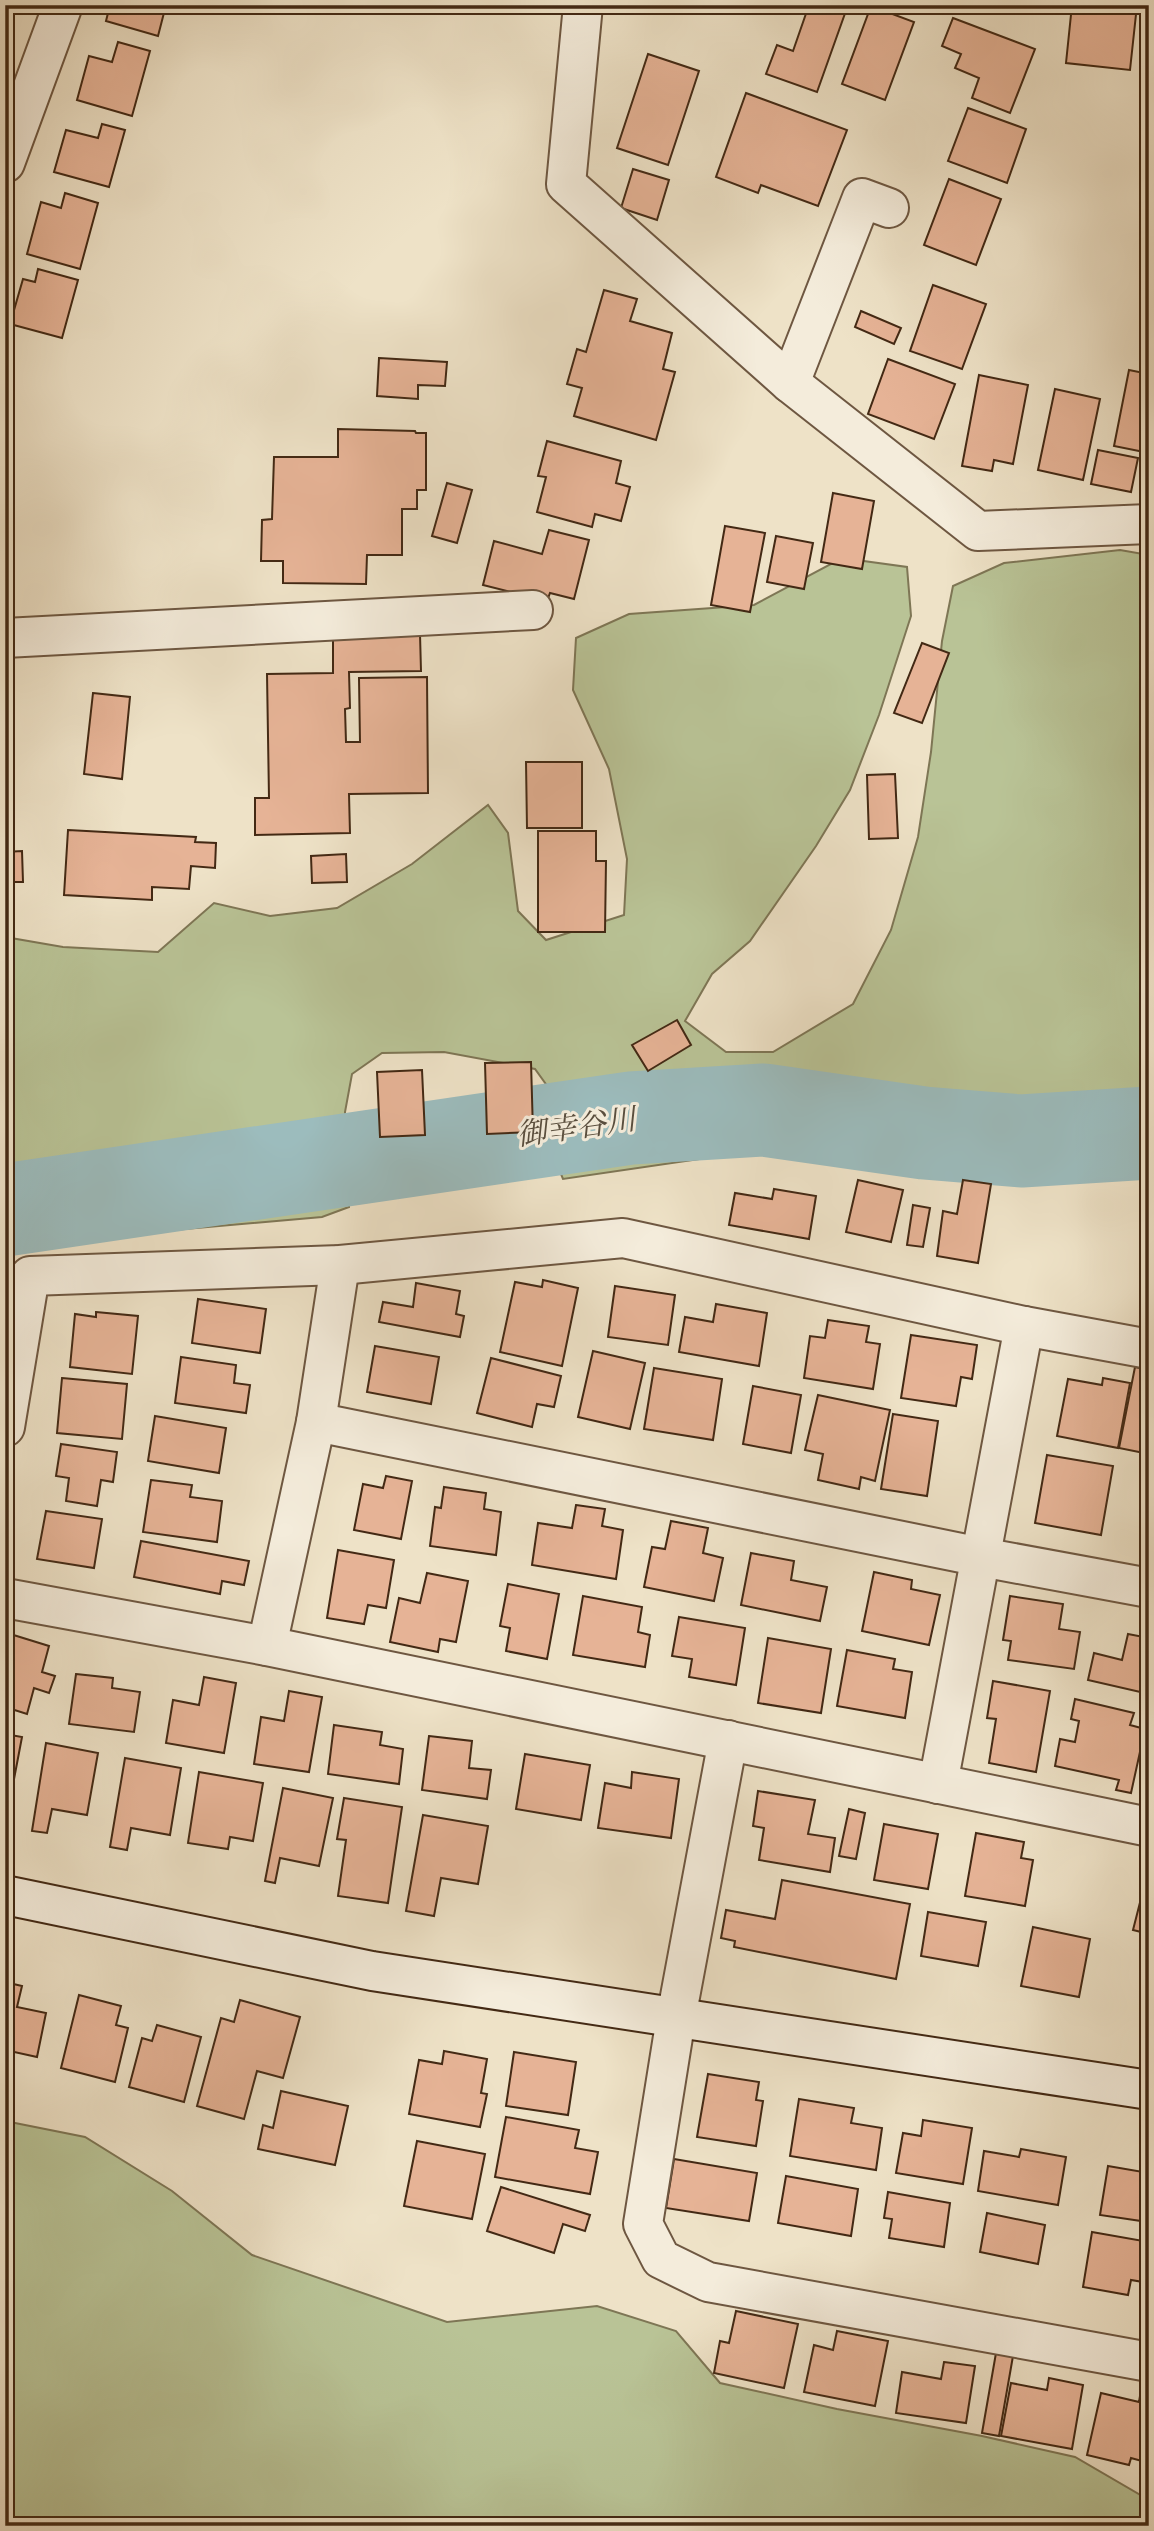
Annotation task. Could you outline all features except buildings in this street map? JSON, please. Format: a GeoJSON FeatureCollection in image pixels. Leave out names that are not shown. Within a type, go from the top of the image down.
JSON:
{"type":"FeatureCollection","features":[{"type":"Feature","properties":{"kind":"street"},"geometry":{"type":"LineString","coordinates":[[5,163],[63,5]]}},
{"type":"Feature","properties":{"kind":"street"},"geometry":{"type":"LineString","coordinates":[[583,5],[566,184],[790,383],[978,531],[1149,524]]}},
{"type":"Feature","properties":{"kind":"street"},"geometry":{"type":"LineString","coordinates":[[790,383],[862,198],[889,208]]}},
{"type":"Feature","properties":{"kind":"street"},"geometry":{"type":"LineString","coordinates":[[5,638],[533,610]]}},
{"type":"Feature","properties":{"kind":"street"},"geometry":{"type":"LineString","coordinates":[[5,1427],[30,1276],[340,1265],[623,1238],[1024,1326],[1149,1349]]}},
{"type":"Feature","properties":{"kind":"street"},"geometry":{"type":"LineString","coordinates":[[267,1646],[317,1422],[340,1265]]}},
{"type":"Feature","properties":{"kind":"street"},"geometry":{"type":"LineString","coordinates":[[937,1784],[1024,1326]]}},
{"type":"Feature","properties":{"kind":"street"},"geometry":{"type":"LineString","coordinates":[[317,1422],[981,1557],[1149,1588]]}},
{"type":"Feature","properties":{"kind":"street"},"geometry":{"type":"LineString","coordinates":[[5,1598],[267,1646],[1149,1827]]}},
{"type":"Feature","properties":{"kind":"street"},"geometry":{"type":"LineString","coordinates":[[728,1740],[676,2018],[643,2224],[661,2259],[708,2282],[1149,2362]]}},
{"type":"Feature","properties":{"kind":"street"},"geometry":{"type":"LineString","coordinates":[[5,1895],[372,1971],[1149,2090]]}},
{"type":"Feature","properties":{"kind":"green space"},"geometry":{"type":"Polygon","coordinates":[[[1120,550],[1149,555],[1149,1101],[963,1113],[907,1109],[782,1154],[713,1157],[563,1179],[553,1155],[558,1101],[535,1069],[444,1052],[382,1053],[352,1074],[345,1112],[349,1207],[322,1217],[117,1235],[5,1224],[5,937],[63,947],[158,952],[214,903],[270,916],[337,908],[412,864],[488,805],[508,833],[518,911],[546,940],[624,915],[627,859],[609,769],[573,690],[576,638],[629,614],[754,605],[842,558],[907,567],[911,616],[879,715],[850,790],[816,846],[750,941],[712,974],[685,1021],[726,1052],[773,1052],[853,1004],[891,930],[918,837],[931,752],[942,641],[953,586],[1004,563],[1120,550]]]}},
{"type":"Feature","properties":{"kind":"green space"},"geometry":{"type":"Polygon","coordinates":[[[5,2121],[85,2137],[172,2191],[252,2255],[447,2322],[597,2306],[676,2331],[720,2383],[1075,2457],[1142,2496],[1149,2508],[1149,2526],[5,2526],[5,2121]]]}},
{"type":"Feature","properties":{"kind":"waterway","name":"御幸谷川"},"geometry":{"type":"LineString","coordinates":[[5,1210],[631,1118],[764,1110],[924,1133],[1021,1141],[1149,1133]]}}]}
